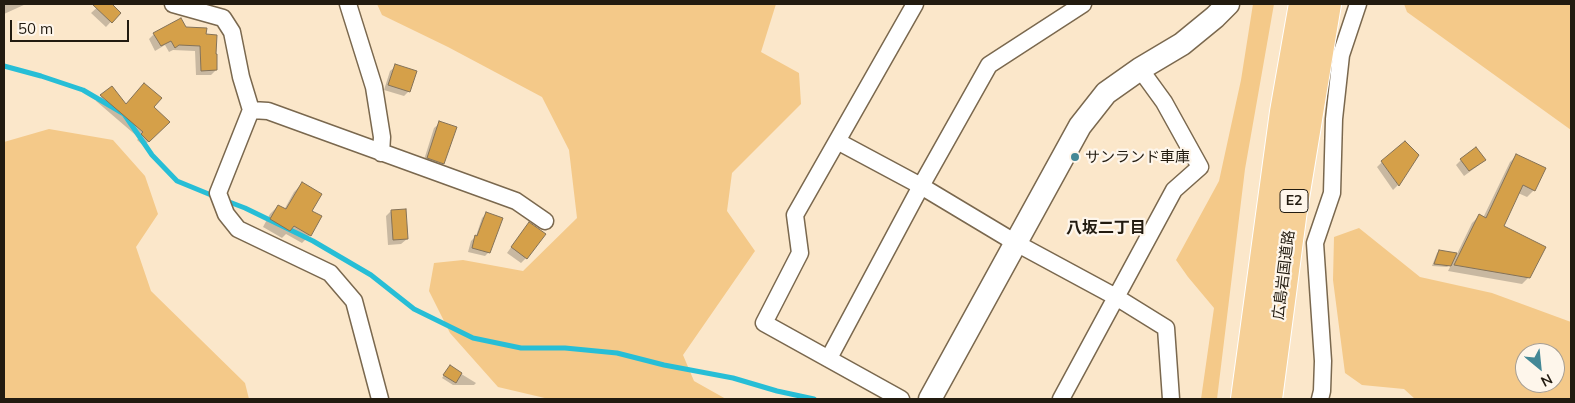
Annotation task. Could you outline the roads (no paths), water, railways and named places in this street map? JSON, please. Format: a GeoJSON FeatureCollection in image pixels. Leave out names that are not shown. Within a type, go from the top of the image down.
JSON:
{"type":"FeatureCollection","features":[{"type":"Feature","properties":{"kind":"highway","name":"広島岩国道路"},"geometry":{"type":"LineString","coordinates":[[1245,399],[1284,112],[1302,4]]}},
{"type":"Feature","properties":{"kind":"highway","name":"広島岩国道路"},"geometry":{"type":"LineString","coordinates":[[1268,399],[1292,210],[1327,4]]}},
{"type":"Feature","properties":{"kind":"street"},"geometry":{"type":"LineString","coordinates":[[174,4],[223,18],[232,32],[241,77],[251,110],[218,193],[226,214],[238,229],[330,273],[354,301],[380,399]]}},
{"type":"Feature","properties":{"kind":"street"},"geometry":{"type":"LineString","coordinates":[[348,4],[374,87],[382,137],[381,153]]}},
{"type":"Feature","properties":{"kind":"street"},"geometry":{"type":"LineString","coordinates":[[901,399],[764,323],[800,253],[795,215],[915,4]]}},
{"type":"Feature","properties":{"kind":"street"},"geometry":{"type":"LineString","coordinates":[[828,358],[989,65],[1083,4]]}},
{"type":"Feature","properties":{"kind":"street"},"geometry":{"type":"LineString","coordinates":[[930,399],[1080,126],[1106,93],[1140,69],[1182,44],[1215,18],[1228,4]]}},
{"type":"Feature","properties":{"kind":"street"},"geometry":{"type":"LineString","coordinates":[[1320,399],[1323,361],[1315,244],[1332,193],[1334,119],[1341,55],[1358,4]]}},
{"type":"Feature","properties":{"kind":"street"},"geometry":{"type":"LineString","coordinates":[[1061,399],[1174,190],[1200,167],[1164,102],[1140,69]]}},
{"type":"Feature","properties":{"kind":"street"},"geometry":{"type":"LineString","coordinates":[[251,110],[268,111],[516,201],[545,221]]}},
{"type":"Feature","properties":{"kind":"street"},"geometry":{"type":"LineString","coordinates":[[837,140],[921,186],[1016,243],[1116,297],[1166,328],[1171,399]]}},
{"type":"Feature","properties":{"kind":"waterway"},"geometry":{"type":"LineString","coordinates":[[4,66],[83,90],[124,114],[152,155],[177,181],[216,197]]}},
{"type":"Feature","properties":{"kind":"waterway"},"geometry":{"type":"LineString","coordinates":[[224,200],[245,208],[313,241],[371,275],[414,309],[473,338],[521,348],[565,348],[617,353],[664,365],[733,378],[777,391],[814,399]]}},
{"type":"Feature","properties":{"kind":"place","name":"サンランド車庫"},"geometry":{"type":"Point","coordinates":[1075,157]}},
{"type":"Feature","properties":{"kind":"district","name":"八坂二丁目"},"geometry":{"type":"Point","coordinates":[1106,228]}}]}
